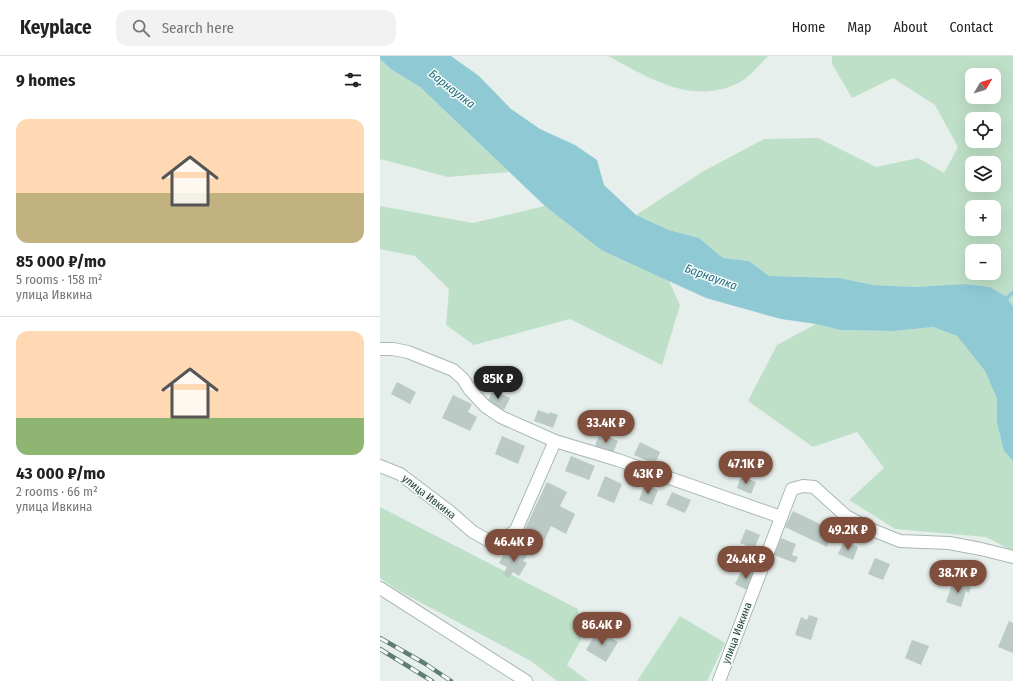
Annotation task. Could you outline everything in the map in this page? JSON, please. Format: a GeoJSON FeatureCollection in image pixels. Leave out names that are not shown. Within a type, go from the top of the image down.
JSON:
{"type":"FeatureCollection","features":[{"type":"Feature","properties":{"kind":"street"},"geometry":{"type":"LineString","coordinates":[[380,349],[393,349],[408,352],[453,370],[463,379],[470,390],[485,406],[501,417],[555,441],[618,460],[781,517]]}},
{"type":"Feature","properties":{"kind":"street","name":"улица Ивкина"},"geometry":{"type":"LineString","coordinates":[[380,466],[400,474],[444,506],[473,532],[491,542],[503,540],[516,530],[555,441]]}},
{"type":"Feature","properties":{"kind":"street","name":"улица Ивкина"},"geometry":{"type":"LineString","coordinates":[[719,681],[792,489],[803,486],[814,487],[846,516],[870,529],[900,541],[949,543],[1013,557]]}},
{"type":"Feature","properties":{"kind":"street"},"geometry":{"type":"LineString","coordinates":[[380,588],[526,681]]}},
{"type":"Feature","properties":{"kind":"green space"},"geometry":{"type":"Polygon","coordinates":[[[608,56],[768,56],[750,75],[742,81],[721,89],[704,92],[687,90],[655,80],[608,56]]]}},
{"type":"Feature","properties":{"kind":"green space"},"geometry":{"type":"Polygon","coordinates":[[[832,56],[1013,56],[1013,307],[1007,297],[990,287],[964,284],[914,287],[873,285],[840,278],[769,276],[749,261],[723,258],[699,238],[669,230],[636,215],[702,172],[764,139],[818,138],[876,167],[918,158],[944,173],[958,147],[935,105],[893,78],[852,98],[832,64],[832,56]]]}},
{"type":"Feature","properties":{"kind":"green space"},"geometry":{"type":"Polygon","coordinates":[[[380,59],[392,70],[420,87],[509,172],[448,177],[380,159],[380,59]]]}},
{"type":"Feature","properties":{"kind":"green space"},"geometry":{"type":"Polygon","coordinates":[[[380,206],[473,223],[545,206],[601,250],[668,279],[680,305],[662,365],[570,319],[474,345],[446,325],[449,289],[415,256],[380,249],[380,206]]]}},
{"type":"Feature","properties":{"kind":"green space"},"geometry":{"type":"Polygon","coordinates":[[[816,324],[840,330],[894,331],[933,327],[957,336],[985,371],[997,399],[997,423],[1004,451],[1013,461],[1013,551],[986,537],[895,529],[849,500],[884,468],[857,432],[813,447],[748,401],[777,345],[816,324]]]}},
{"type":"Feature","properties":{"kind":"green space"},"geometry":{"type":"Polygon","coordinates":[[[380,507],[578,609],[581,640],[567,665],[588,681],[557,681],[531,661],[397,590],[380,578],[380,507]]]}},
{"type":"Feature","properties":{"kind":"green space"},"geometry":{"type":"Polygon","coordinates":[[[680,616],[725,643],[707,681],[637,681],[680,616]]]}},
{"type":"Feature","properties":{"kind":"water","name":"Барнаулка"},"geometry":{"type":"Polygon","coordinates":[[[380,56],[451,56],[479,76],[511,109],[540,129],[575,145],[597,160],[604,185],[636,215],[669,230],[699,238],[723,258],[749,261],[769,276],[840,278],[873,285],[914,287],[964,284],[990,287],[1007,297],[1013,307],[1013,461],[1004,451],[997,423],[997,399],[985,371],[957,336],[933,327],[894,331],[840,330],[816,324],[781,319],[706,298],[601,250],[545,206],[420,87],[392,70],[380,59],[380,56]]]}},
{"type":"Feature","properties":{"kind":"building"},"geometry":{"type":"Polygon","coordinates":[[[397,382],[416,392],[410,404],[391,394],[397,382]]]}},
{"type":"Feature","properties":{"kind":"building"},"geometry":{"type":"Polygon","coordinates":[[[493,390],[510,398],[504,410],[487,402],[493,390]]]}},
{"type":"Feature","properties":{"kind":"building"},"geometry":{"type":"Polygon","coordinates":[[[453,395],[472,404],[468,412],[477,417],[470,431],[442,418],[453,395]]]}},
{"type":"Feature","properties":{"kind":"building"},"geometry":{"type":"Polygon","coordinates":[[[538,410],[549,414],[550,412],[558,415],[553,428],[534,421],[538,410]]]}},
{"type":"Feature","properties":{"kind":"building"},"geometry":{"type":"Polygon","coordinates":[[[600,433],[618,441],[612,455],[594,448],[600,433]]]}},
{"type":"Feature","properties":{"kind":"building"},"geometry":{"type":"Polygon","coordinates":[[[502,436],[525,446],[518,464],[495,454],[502,436]]]}},
{"type":"Feature","properties":{"kind":"building"},"geometry":{"type":"Polygon","coordinates":[[[640,442],[660,452],[655,464],[634,455],[640,442]]]}},
{"type":"Feature","properties":{"kind":"building"},"geometry":{"type":"Polygon","coordinates":[[[571,456],[595,466],[589,480],[565,471],[571,456]]]}},
{"type":"Feature","properties":{"kind":"building"},"geometry":{"type":"Polygon","coordinates":[[[605,476],[622,484],[614,503],[597,496],[605,476]]]}},
{"type":"Feature","properties":{"kind":"building"},"geometry":{"type":"Polygon","coordinates":[[[741,476],[756,482],[751,494],[737,488],[741,476]]]}},
{"type":"Feature","properties":{"kind":"building"},"geometry":{"type":"Polygon","coordinates":[[[547,482],[567,492],[560,506],[575,514],[566,534],[551,526],[544,541],[524,531],[547,482]]]}},
{"type":"Feature","properties":{"kind":"building"},"geometry":{"type":"Polygon","coordinates":[[[645,484],[658,490],[652,505],[639,500],[645,484]]]}},
{"type":"Feature","properties":{"kind":"building"},"geometry":{"type":"Polygon","coordinates":[[[672,492],[691,500],[685,513],[666,505],[672,492]]]}},
{"type":"Feature","properties":{"kind":"building"},"geometry":{"type":"Polygon","coordinates":[[[793,511],[822,525],[823,522],[836,528],[827,547],[785,527],[793,511]]]}},
{"type":"Feature","properties":{"kind":"building"},"geometry":{"type":"Polygon","coordinates":[[[746,529],[760,535],[754,549],[740,543],[746,529]]]}},
{"type":"Feature","properties":{"kind":"building"},"geometry":{"type":"Polygon","coordinates":[[[781,538],[796,544],[792,555],[798,557],[795,563],[774,555],[781,538]]]}},
{"type":"Feature","properties":{"kind":"building"},"geometry":{"type":"Polygon","coordinates":[[[844,541],[858,547],[853,560],[838,554],[844,541]]]}},
{"type":"Feature","properties":{"kind":"building"},"geometry":{"type":"Polygon","coordinates":[[[516,549],[527,556],[523,561],[527,563],[519,576],[513,572],[509,578],[503,574],[507,567],[499,563],[506,551],[513,556],[516,549]]]}},
{"type":"Feature","properties":{"kind":"building"},"geometry":{"type":"Polygon","coordinates":[[[875,558],[890,564],[883,580],[868,574],[875,558]]]}},
{"type":"Feature","properties":{"kind":"building"},"geometry":{"type":"Polygon","coordinates":[[[743,568],[757,575],[749,591],[735,584],[743,568]]]}},
{"type":"Feature","properties":{"kind":"building"},"geometry":{"type":"Polygon","coordinates":[[[953,581],[971,587],[969,593],[966,591],[961,607],[946,602],[953,581]]]}},
{"type":"Feature","properties":{"kind":"building"},"geometry":{"type":"Polygon","coordinates":[[[809,615],[818,618],[811,640],[795,635],[801,617],[807,620],[809,615]]]}},
{"type":"Feature","properties":{"kind":"building"},"geometry":{"type":"Polygon","coordinates":[[[1009,621],[1013,623],[1013,653],[998,647],[1009,621]]]}},
{"type":"Feature","properties":{"kind":"building"},"geometry":{"type":"Polygon","coordinates":[[[598,630],[618,642],[606,662],[586,650],[598,630]]]}},
{"type":"Feature","properties":{"kind":"building"},"geometry":{"type":"Polygon","coordinates":[[[912,640],[929,646],[921,665],[905,658],[912,640]]]}},
{"type":"Feature","properties":{"kind":"waterway"},"geometry":{"type":"LineString","coordinates":[[1004,301],[1013,292]]}},
{"type":"Feature","properties":{"kind":"railway"},"geometry":{"type":"LineString","coordinates":[[380,638],[424,663],[451,681]]}},
{"type":"Feature","properties":{"kind":"railway"},"geometry":{"type":"LineString","coordinates":[[380,649],[432,681]]}}]}
